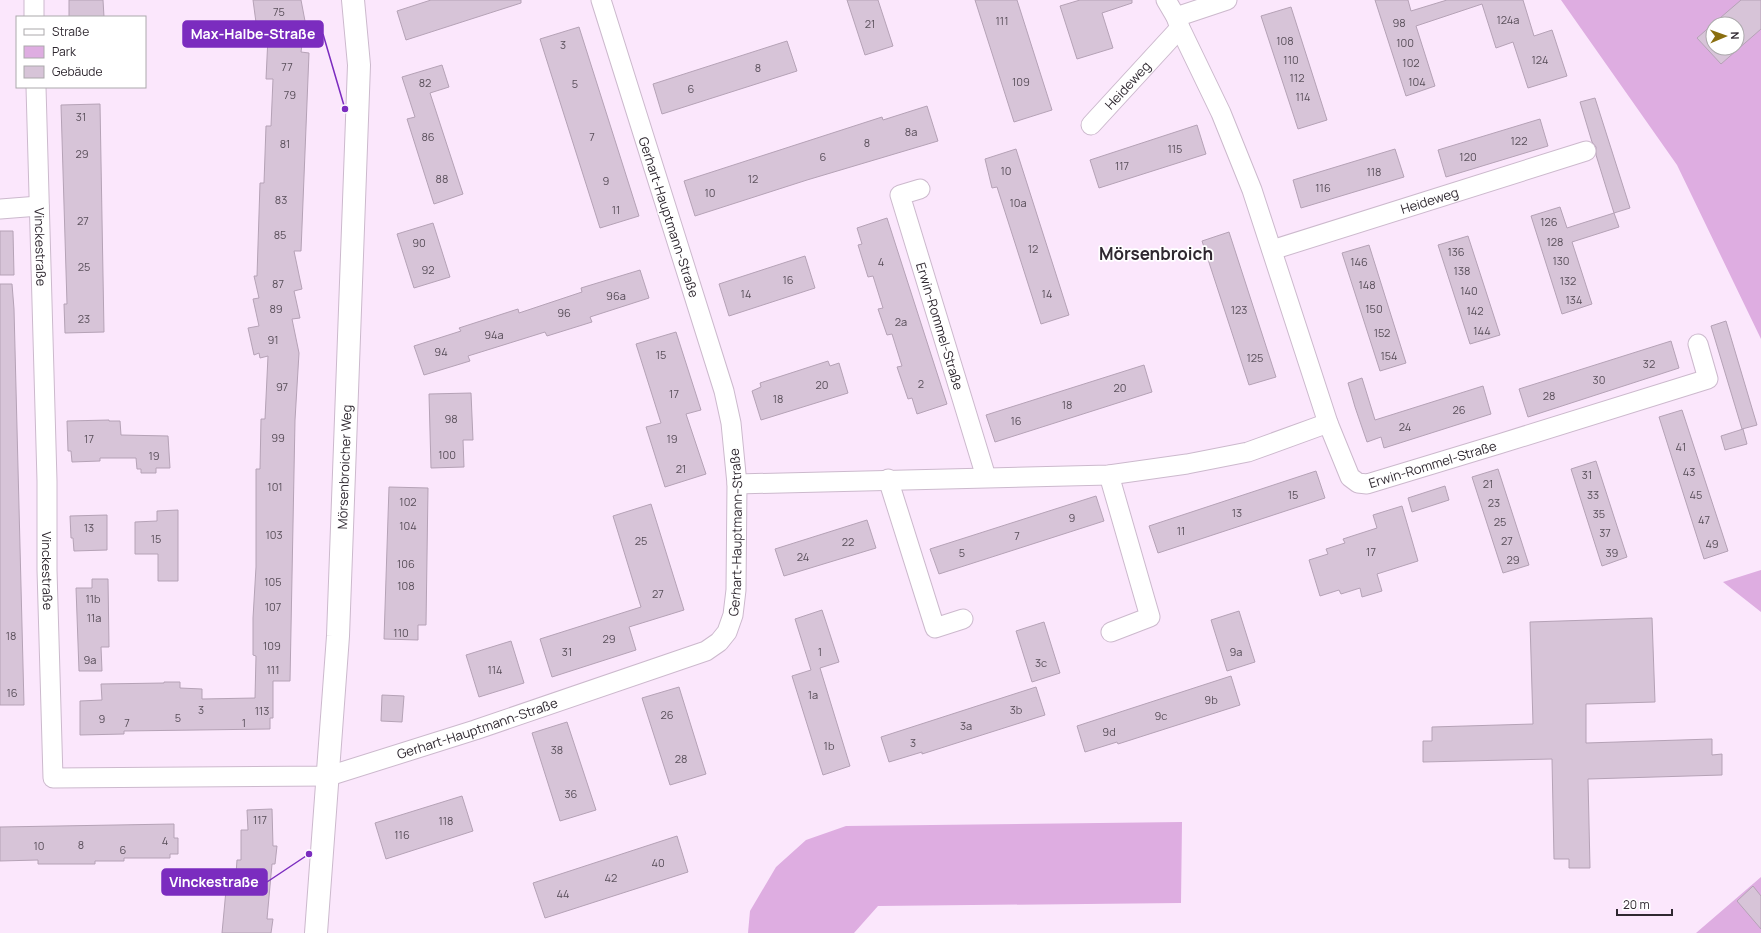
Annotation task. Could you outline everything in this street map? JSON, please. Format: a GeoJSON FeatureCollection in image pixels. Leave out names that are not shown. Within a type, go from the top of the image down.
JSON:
{"type":"FeatureCollection","features":[{"type":"Feature","properties":{"kind":"street"},"geometry":{"type":"LineString","coordinates":[[34,0],[34,16]]}},
{"type":"Feature","properties":{"kind":"street","name":"Mörsenbroicher Weg"},"geometry":{"type":"LineString","coordinates":[[316,933],[339,628],[359,66],[353,0]]}},
{"type":"Feature","properties":{"kind":"street","name":"Gerhart-Hauptmann-Straße"},"geometry":{"type":"LineString","coordinates":[[328,776],[475,730],[706,651],[719,642],[727,632],[733,615],[736,590],[737,484],[731,423],[724,390],[601,0]]}},
{"type":"Feature","properties":{"kind":"street"},"geometry":{"type":"LineString","coordinates":[[737,484],[888,479],[1109,475],[1187,464],[1248,452],[1328,422],[1252,190],[1221,113],[1166,0]]}},
{"type":"Feature","properties":{"kind":"street","name":"Heideweg"},"geometry":{"type":"LineString","coordinates":[[1091,125],[1178,22],[1227,0]]}},
{"type":"Feature","properties":{"kind":"street","name":"Vinckestraße"},"geometry":{"type":"LineString","coordinates":[[36,88],[47,481],[47,570],[52,778],[328,776]]}},
{"type":"Feature","properties":{"kind":"street","name":"Heideweg"},"geometry":{"type":"LineString","coordinates":[[1272,250],[1586,151]]}},
{"type":"Feature","properties":{"kind":"street","name":"Erwin-Rommel-Straße"},"geometry":{"type":"LineString","coordinates":[[920,188],[900,195],[986,477]]}},
{"type":"Feature","properties":{"kind":"street"},"geometry":{"type":"LineString","coordinates":[[0,209],[39,206]]}},
{"type":"Feature","properties":{"kind":"street","name":"Erwin-Rommel-Straße"},"geometry":{"type":"LineString","coordinates":[[1328,422],[1350,477],[1358,483],[1367,484],[1708,379],[1698,344]]}},
{"type":"Feature","properties":{"kind":"street"},"geometry":{"type":"LineString","coordinates":[[1109,475],[1150,617],[1110,632]]}},
{"type":"Feature","properties":{"kind":"street"},"geometry":{"type":"LineString","coordinates":[[888,479],[935,628],[963,619]]}},
{"type":"Feature","properties":{"kind":"green space"},"geometry":{"type":"Polygon","coordinates":[[[1561,0],[1761,0],[1761,339],[1677,165],[1561,0]]]}},
{"type":"Feature","properties":{"kind":"green space"},"geometry":{"type":"Polygon","coordinates":[[[1761,570],[1761,612],[1723,582],[1761,570]]]}},
{"type":"Feature","properties":{"kind":"green space"},"geometry":{"type":"Polygon","coordinates":[[[1182,822],[1181,903],[878,906],[854,933],[748,933],[750,911],[776,867],[806,840],[846,826],[1182,822]]]}},
{"type":"Feature","properties":{"kind":"green space"},"geometry":{"type":"Polygon","coordinates":[[[1761,877],[1761,933],[1696,933],[1761,877]]]}},
{"type":"Feature","properties":{"kind":"building"},"geometry":{"type":"Polygon","coordinates":[[[69,0],[103,0],[104,16],[69,16],[69,0]]]}},
{"type":"Feature","properties":{"kind":"building"},"geometry":{"type":"Polygon","coordinates":[[[253,0],[301,0],[305,21],[301,52],[309,53],[301,251],[294,251],[302,289],[294,291],[300,318],[292,319],[299,353],[295,420],[290,681],[273,681],[273,718],[270,718],[270,729],[124,731],[124,734],[80,735],[80,701],[102,700],[101,684],[180,682],[180,688],[202,689],[202,699],[255,698],[256,656],[253,655],[253,618],[256,567],[256,469],[260,469],[261,419],[265,419],[268,356],[260,358],[259,353],[254,355],[248,328],[259,326],[253,299],[259,298],[254,276],[257,276],[260,183],[264,183],[266,126],[271,126],[273,79],[266,79],[268,37],[257,30],[253,0]]]}},
{"type":"Feature","properties":{"kind":"building"},"geometry":{"type":"Polygon","coordinates":[[[431,0],[521,0],[521,3],[406,40],[397,11],[431,0]]]}},
{"type":"Feature","properties":{"kind":"building"},"geometry":{"type":"Polygon","coordinates":[[[847,0],[878,0],[893,46],[865,55],[847,0]]]}},
{"type":"Feature","properties":{"kind":"building"},"geometry":{"type":"Polygon","coordinates":[[[975,0],[1017,0],[1052,110],[1014,122],[975,0]]]}},
{"type":"Feature","properties":{"kind":"building"},"geometry":{"type":"Polygon","coordinates":[[[1080,0],[1132,0],[1132,3],[1102,13],[1113,48],[1077,59],[1060,6],[1080,0]]]}},
{"type":"Feature","properties":{"kind":"building"},"geometry":{"type":"Polygon","coordinates":[[[1375,0],[1408,0],[1411,11],[1447,0],[1523,0],[1534,36],[1552,30],[1567,76],[1528,88],[1513,42],[1496,48],[1482,4],[1416,26],[1435,86],[1406,96],[1375,0]]]}},
{"type":"Feature","properties":{"kind":"building"},"geometry":{"type":"Polygon","coordinates":[[[1741,0],[1761,0],[1761,29],[1745,43],[1745,16],[1722,16],[1741,0]]]}},
{"type":"Feature","properties":{"kind":"building"},"geometry":{"type":"Polygon","coordinates":[[[1291,7],[1327,120],[1298,129],[1261,16],[1291,7]]]}},
{"type":"Feature","properties":{"kind":"building"},"geometry":{"type":"Polygon","coordinates":[[[579,27],[639,216],[600,228],[540,39],[579,27]]]}},
{"type":"Feature","properties":{"kind":"building"},"geometry":{"type":"Polygon","coordinates":[[[1705,31],[1705,47],[1697,38],[1705,31]]]}},
{"type":"Feature","properties":{"kind":"building"},"geometry":{"type":"Polygon","coordinates":[[[787,41],[797,71],[662,114],[653,84],[787,41]]]}},
{"type":"Feature","properties":{"kind":"building"},"geometry":{"type":"Polygon","coordinates":[[[1714,56],[1730,56],[1721,64],[1714,56]]]}},
{"type":"Feature","properties":{"kind":"building"},"geometry":{"type":"Polygon","coordinates":[[[442,65],[449,87],[430,93],[463,194],[434,204],[407,119],[415,117],[402,77],[442,65]]]}},
{"type":"Feature","properties":{"kind":"building"},"geometry":{"type":"Polygon","coordinates":[[[1595,98],[1630,208],[1614,213],[1596,155],[1596,147],[1592,142],[1580,102],[1595,98]]]}},
{"type":"Feature","properties":{"kind":"building"},"geometry":{"type":"Polygon","coordinates":[[[100,104],[104,332],[65,333],[64,304],[67,304],[61,105],[100,104]]]}},
{"type":"Feature","properties":{"kind":"building"},"geometry":{"type":"Polygon","coordinates":[[[927,106],[938,141],[807,180],[695,216],[684,181],[882,117],[883,120],[927,106]]]}},
{"type":"Feature","properties":{"kind":"building"},"geometry":{"type":"Polygon","coordinates":[[[1540,119],[1548,146],[1446,177],[1438,150],[1540,119]]]}},
{"type":"Feature","properties":{"kind":"building"},"geometry":{"type":"Polygon","coordinates":[[[1197,125],[1206,154],[1099,188],[1090,160],[1197,125]]]}},
{"type":"Feature","properties":{"kind":"building"},"geometry":{"type":"Polygon","coordinates":[[[1016,149],[1069,315],[1041,324],[997,187],[992,188],[985,159],[1016,149]]]}},
{"type":"Feature","properties":{"kind":"building"},"geometry":{"type":"Polygon","coordinates":[[[1395,149],[1404,177],[1301,208],[1293,180],[1395,149]]]}},
{"type":"Feature","properties":{"kind":"building"},"geometry":{"type":"Polygon","coordinates":[[[1560,207],[1567,228],[1614,213],[1619,227],[1572,242],[1592,304],[1562,314],[1531,216],[1560,207]]]}},
{"type":"Feature","properties":{"kind":"building"},"geometry":{"type":"Polygon","coordinates":[[[887,218],[947,404],[917,414],[912,398],[908,399],[897,367],[902,366],[892,334],[887,335],[878,309],[883,308],[873,276],[868,277],[858,245],[862,244],[857,228],[887,218]]]}},
{"type":"Feature","properties":{"kind":"building"},"geometry":{"type":"Polygon","coordinates":[[[433,223],[450,277],[414,288],[397,234],[433,223]]]}},
{"type":"Feature","properties":{"kind":"building"},"geometry":{"type":"Polygon","coordinates":[[[0,231],[13,231],[14,275],[0,275],[0,231]]]}},
{"type":"Feature","properties":{"kind":"building"},"geometry":{"type":"Polygon","coordinates":[[[1229,232],[1276,377],[1249,385],[1202,241],[1229,232]]]}},
{"type":"Feature","properties":{"kind":"building"},"geometry":{"type":"Polygon","coordinates":[[[1468,236],[1500,335],[1470,344],[1438,245],[1468,236]]]}},
{"type":"Feature","properties":{"kind":"building"},"geometry":{"type":"Polygon","coordinates":[[[1369,245],[1406,363],[1380,371],[1342,253],[1369,245]]]}},
{"type":"Feature","properties":{"kind":"building"},"geometry":{"type":"Polygon","coordinates":[[[805,256],[815,288],[729,316],[719,284],[805,256]]]}},
{"type":"Feature","properties":{"kind":"building"},"geometry":{"type":"Polygon","coordinates":[[[640,270],[649,298],[590,317],[592,322],[547,336],[545,332],[468,356],[470,361],[424,375],[414,346],[461,331],[459,328],[518,309],[519,313],[582,292],[581,288],[640,270]]]}},
{"type":"Feature","properties":{"kind":"building"},"geometry":{"type":"Polygon","coordinates":[[[0,284],[12,284],[14,309],[24,705],[0,705],[0,284]]]}},
{"type":"Feature","properties":{"kind":"building"},"geometry":{"type":"Polygon","coordinates":[[[1726,321],[1757,425],[1742,429],[1711,326],[1726,321]]]}},
{"type":"Feature","properties":{"kind":"building"},"geometry":{"type":"Polygon","coordinates":[[[676,332],[701,410],[686,414],[706,474],[665,487],[646,427],[661,423],[636,344],[676,332]]]}},
{"type":"Feature","properties":{"kind":"building"},"geometry":{"type":"Polygon","coordinates":[[[1671,341],[1679,368],[1528,417],[1519,389],[1671,341]]]}},
{"type":"Feature","properties":{"kind":"building"},"geometry":{"type":"Polygon","coordinates":[[[828,361],[830,366],[839,363],[848,393],[761,420],[752,391],[761,387],[760,383],[828,361]]]}},
{"type":"Feature","properties":{"kind":"building"},"geometry":{"type":"Polygon","coordinates":[[[1144,365],[1152,392],[995,442],[986,415],[1144,365]]]}},
{"type":"Feature","properties":{"kind":"building"},"geometry":{"type":"Polygon","coordinates":[[[1362,378],[1375,420],[1483,386],[1491,414],[1384,448],[1381,437],[1367,442],[1355,407],[1348,383],[1362,378]]]}},
{"type":"Feature","properties":{"kind":"building"},"geometry":{"type":"Polygon","coordinates":[[[471,393],[473,440],[463,440],[464,467],[431,468],[429,394],[471,393]]]}},
{"type":"Feature","properties":{"kind":"building"},"geometry":{"type":"Polygon","coordinates":[[[1682,410],[1728,551],[1704,559],[1659,417],[1682,410]]]}},
{"type":"Feature","properties":{"kind":"building"},"geometry":{"type":"Polygon","coordinates":[[[67,421],[120,421],[121,435],[168,436],[170,468],[156,468],[156,473],[141,473],[141,469],[137,469],[136,458],[100,458],[100,461],[72,462],[71,451],[68,451],[67,421]]]}},
{"type":"Feature","properties":{"kind":"building"},"geometry":{"type":"Polygon","coordinates":[[[1743,429],[1747,444],[1725,450],[1721,436],[1743,429]]]}},
{"type":"Feature","properties":{"kind":"building"},"geometry":{"type":"Polygon","coordinates":[[[1596,461],[1627,557],[1602,566],[1571,469],[1596,461]]]}},
{"type":"Feature","properties":{"kind":"building"},"geometry":{"type":"Polygon","coordinates":[[[1498,469],[1529,565],[1503,573],[1472,477],[1498,469]]]}},
{"type":"Feature","properties":{"kind":"building"},"geometry":{"type":"Polygon","coordinates":[[[1316,471],[1325,498],[1158,553],[1149,526],[1316,471]]]}},
{"type":"Feature","properties":{"kind":"building"},"geometry":{"type":"Polygon","coordinates":[[[1445,486],[1449,500],[1412,512],[1408,498],[1445,486]]]}},
{"type":"Feature","properties":{"kind":"building"},"geometry":{"type":"Polygon","coordinates":[[[389,487],[428,488],[426,625],[418,625],[418,640],[384,639],[389,487]]]}},
{"type":"Feature","properties":{"kind":"building"},"geometry":{"type":"Polygon","coordinates":[[[1096,496],[1104,521],[939,574],[930,549],[1096,496]]]}},
{"type":"Feature","properties":{"kind":"building"},"geometry":{"type":"Polygon","coordinates":[[[651,504],[684,610],[629,627],[636,650],[552,677],[540,639],[641,607],[613,516],[651,504]]]}},
{"type":"Feature","properties":{"kind":"building"},"geometry":{"type":"Polygon","coordinates":[[[1402,506],[1418,561],[1377,574],[1382,591],[1362,597],[1360,588],[1341,594],[1339,590],[1320,596],[1309,560],[1328,554],[1326,549],[1345,543],[1343,539],[1377,528],[1373,515],[1402,506]]]}},
{"type":"Feature","properties":{"kind":"building"},"geometry":{"type":"Polygon","coordinates":[[[178,510],[178,581],[158,581],[158,554],[135,554],[135,522],[157,521],[157,511],[178,510]]]}},
{"type":"Feature","properties":{"kind":"building"},"geometry":{"type":"Polygon","coordinates":[[[107,515],[107,550],[74,551],[73,538],[71,538],[70,516],[107,515]]]}},
{"type":"Feature","properties":{"kind":"building"},"geometry":{"type":"Polygon","coordinates":[[[867,520],[876,548],[784,576],[775,549],[867,520]]]}},
{"type":"Feature","properties":{"kind":"building"},"geometry":{"type":"Polygon","coordinates":[[[92,579],[108,579],[109,647],[101,647],[102,671],[79,671],[76,588],[92,588],[92,579]]]}},
{"type":"Feature","properties":{"kind":"building"},"geometry":{"type":"Polygon","coordinates":[[[822,610],[839,662],[820,668],[850,766],[823,775],[792,676],[811,670],[795,619],[822,610]]]}},
{"type":"Feature","properties":{"kind":"building"},"geometry":{"type":"Polygon","coordinates":[[[1239,611],[1255,662],[1227,671],[1211,620],[1239,611]]]}},
{"type":"Feature","properties":{"kind":"building"},"geometry":{"type":"Polygon","coordinates":[[[1652,618],[1655,702],[1586,704],[1586,743],[1712,739],[1712,755],[1722,754],[1722,775],[1588,779],[1590,868],[1569,868],[1569,859],[1554,859],[1552,759],[1423,762],[1423,741],[1432,741],[1432,727],[1533,724],[1530,622],[1652,618]]]}},
{"type":"Feature","properties":{"kind":"building"},"geometry":{"type":"Polygon","coordinates":[[[1044,622],[1060,673],[1032,682],[1016,631],[1044,622]]]}},
{"type":"Feature","properties":{"kind":"building"},"geometry":{"type":"Polygon","coordinates":[[[511,641],[524,683],[479,697],[466,655],[511,641]]]}},
{"type":"Feature","properties":{"kind":"building"},"geometry":{"type":"Polygon","coordinates":[[[1231,676],[1240,705],[1118,744],[1117,742],[1085,752],[1077,726],[1231,676]]]}},
{"type":"Feature","properties":{"kind":"building"},"geometry":{"type":"Polygon","coordinates":[[[679,687],[706,774],[670,785],[642,698],[679,687]]]}},
{"type":"Feature","properties":{"kind":"building"},"geometry":{"type":"Polygon","coordinates":[[[1036,687],[1045,715],[922,754],[922,752],[889,762],[881,737],[1036,687]]]}},
{"type":"Feature","properties":{"kind":"building"},"geometry":{"type":"Polygon","coordinates":[[[382,695],[404,696],[402,722],[381,721],[382,695]]]}},
{"type":"Feature","properties":{"kind":"building"},"geometry":{"type":"Polygon","coordinates":[[[567,722],[596,810],[560,821],[532,733],[567,722]]]}},
{"type":"Feature","properties":{"kind":"building"},"geometry":{"type":"Polygon","coordinates":[[[462,796],[473,831],[386,859],[375,823],[462,796]]]}},
{"type":"Feature","properties":{"kind":"building"},"geometry":{"type":"Polygon","coordinates":[[[272,809],[273,846],[277,846],[275,864],[272,864],[267,919],[273,919],[271,933],[222,933],[226,890],[222,890],[224,872],[236,874],[237,860],[241,860],[241,830],[248,830],[247,810],[272,809]]]}},
{"type":"Feature","properties":{"kind":"building"},"geometry":{"type":"Polygon","coordinates":[[[174,824],[174,838],[178,838],[178,854],[170,854],[170,858],[124,858],[124,861],[95,861],[95,864],[38,864],[38,860],[0,861],[0,827],[174,824]]]}},
{"type":"Feature","properties":{"kind":"building"},"geometry":{"type":"Polygon","coordinates":[[[677,836],[688,872],[545,918],[533,883],[677,836]]]}},
{"type":"Feature","properties":{"kind":"building"},"geometry":{"type":"Polygon","coordinates":[[[1753,886],[1761,896],[1761,929],[1737,901],[1753,886]]]}},
{"type":"Feature","properties":{"kind":"place","name":"Max-Halbe-Straße"},"geometry":{"type":"Point","coordinates":[345,109]}},
{"type":"Feature","properties":{"kind":"place","name":"Vinckestraße"},"geometry":{"type":"Point","coordinates":[309,854]}},
{"type":"Feature","properties":{"kind":"district","name":"Mörsenbroich"},"geometry":{"type":"Point","coordinates":[1156,253]}}]}
